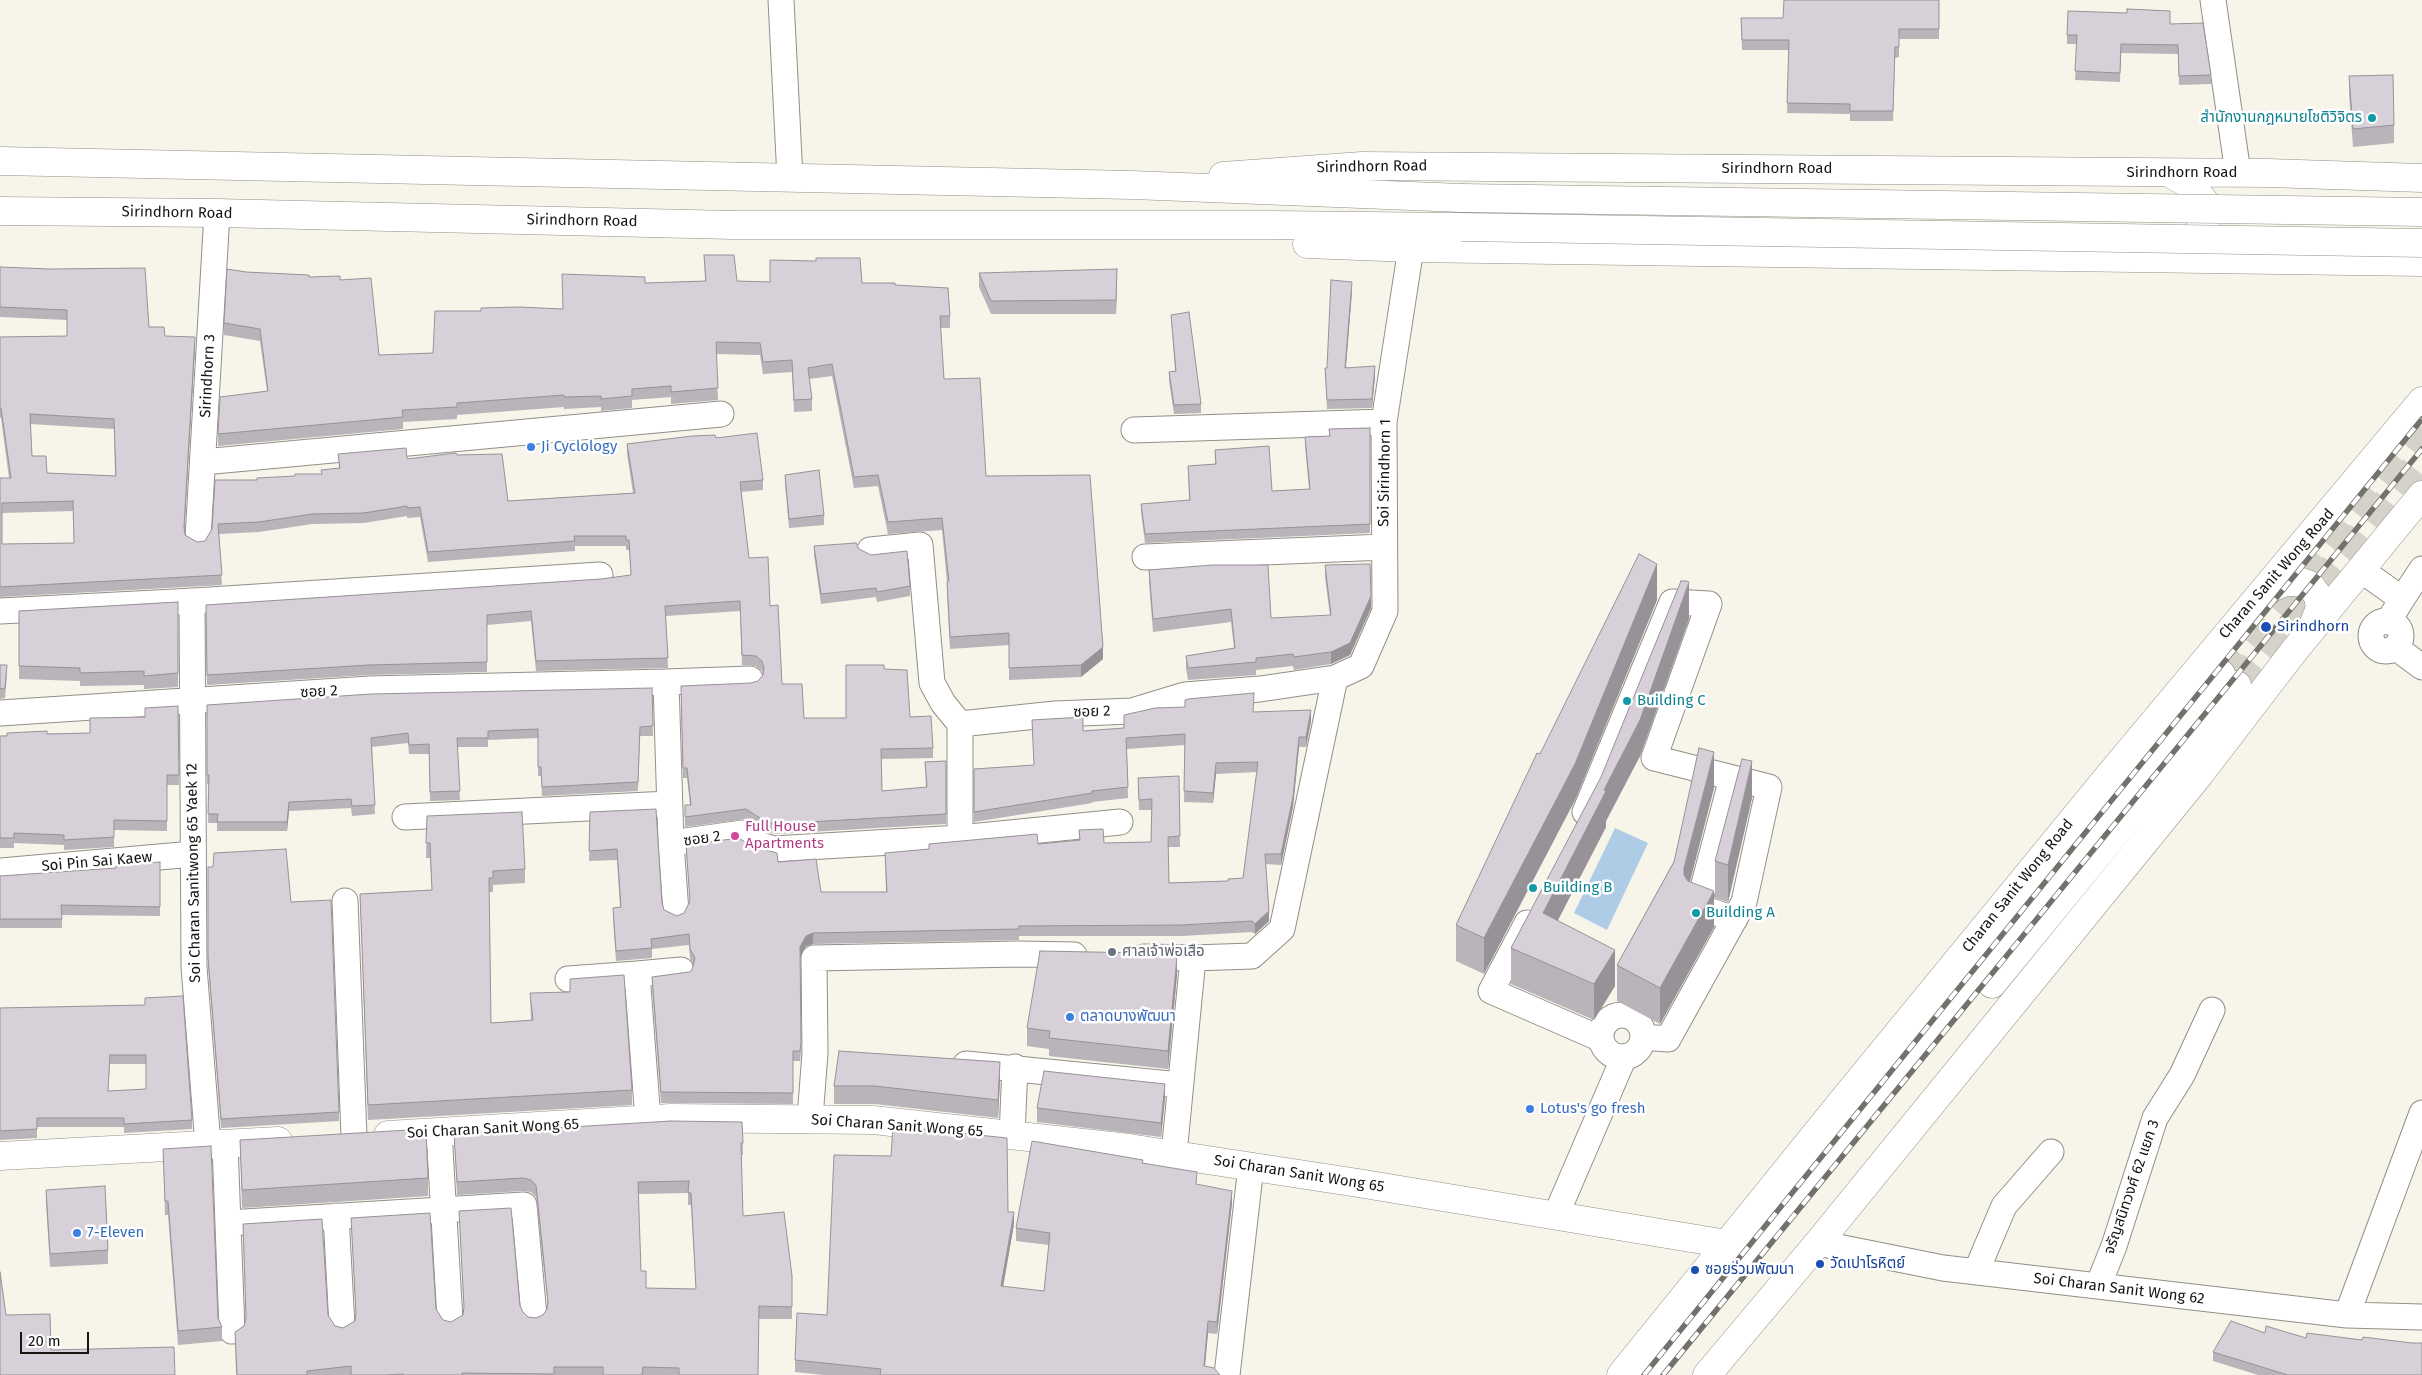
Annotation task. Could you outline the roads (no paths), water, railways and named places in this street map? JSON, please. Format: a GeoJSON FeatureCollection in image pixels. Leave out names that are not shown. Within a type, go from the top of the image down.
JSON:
{"type":"FeatureCollection","features":[{"type":"Feature","properties":{"kind":"main road","name":"Sirindhorn Road"},"geometry":{"type":"LineString","coordinates":[[0,161],[1132,185],[1462,198],[2422,212]]}},
{"type":"Feature","properties":{"kind":"main road","name":"Sirindhorn Road"},"geometry":{"type":"LineString","coordinates":[[1132,185],[1247,173],[1362,166],[2238,173],[2422,178]]}},
{"type":"Feature","properties":{"kind":"main road"},"geometry":{"type":"LineString","coordinates":[[2154,258],[2193,238],[2206,223],[2207,205],[2192,186],[2169,173]]}},
{"type":"Feature","properties":{"kind":"main road","name":"Sirindhorn Road"},"geometry":{"type":"LineString","coordinates":[[0,211],[217,213],[734,225],[1460,227],[2422,244]]}},
{"type":"Feature","properties":{"kind":"main road","name":"Sirindhorn Road"},"geometry":{"type":"LineString","coordinates":[[1165,226],[1252,241],[1411,248],[2415,263]]}},
{"type":"Feature","properties":{"kind":"main road","name":"Charan Sanit Wong Road"},"geometry":{"type":"LineString","coordinates":[[1621,1375],[1892,1040],[2253,602],[2342,499],[2422,402]]}},
{"type":"Feature","properties":{"kind":"main road"},"geometry":{"type":"LineString","coordinates":[[1707,1375],[1818,1243],[2199,774],[2312,630],[2422,495]]}},
{"type":"Feature","properties":{"kind":"main road"},"geometry":{"type":"LineString","coordinates":[[2253,602],[2273,586],[2285,582],[2302,582],[2310,585],[2318,596],[2320,608],[2312,630]]}},
{"type":"Feature","properties":{"kind":"main road","name":"Charan Sanit Wong Road"},"geometry":{"type":"LineString","coordinates":[[1648,1375],[2229,679],[1672,1375]]}},
{"type":"Feature","properties":{"kind":"main road","name":"Soi Charan Sanit Wong 65"},"geometry":{"type":"LineString","coordinates":[[341,1137],[648,1120],[810,1118],[873,1120],[1174,1154],[1727,1244]]}},
{"type":"Feature","properties":{"kind":"main road"},"geometry":{"type":"LineString","coordinates":[[0,1156],[300,1140]]}},
{"type":"Feature","properties":{"kind":"street"},"geometry":{"type":"LineString","coordinates":[[781,0],[790,178]]}},
{"type":"Feature","properties":{"kind":"street"},"geometry":{"type":"LineString","coordinates":[[2212,0],[2238,173]]}},
{"type":"Feature","properties":{"kind":"street","name":"Sirindhorn 3"},"geometry":{"type":"LineString","coordinates":[[198,538],[217,213]]}},
{"type":"Feature","properties":{"kind":"street","name":"Soi Sirindhorn 1"},"geometry":{"type":"LineString","coordinates":[[1335,678],[1361,666],[1385,611],[1384,422],[1411,248]]}},
{"type":"Feature","properties":{"kind":"street"},"geometry":{"type":"LineString","coordinates":[[203,462],[721,414]]}},
{"type":"Feature","properties":{"kind":"street"},"geometry":{"type":"LineString","coordinates":[[1134,430],[1384,422]]}},
{"type":"Feature","properties":{"kind":"street"},"geometry":{"type":"LineString","coordinates":[[870,550],[920,544],[932,683],[943,703],[960,724],[960,838]]}},
{"type":"Feature","properties":{"kind":"street"},"geometry":{"type":"LineString","coordinates":[[1144,557],[1384,547]]}},
{"type":"Feature","properties":{"kind":"street"},"geometry":{"type":"LineString","coordinates":[[2422,569],[2388,622],[2394,624],[2400,632],[2400,640],[2395,647],[2422,667]]}},
{"type":"Feature","properties":{"kind":"street"},"geometry":{"type":"LineString","coordinates":[[2361,570],[2402,599]]}},
{"type":"Feature","properties":{"kind":"street"},"geometry":{"type":"LineString","coordinates":[[0,611],[192,601],[600,575]]}},
{"type":"Feature","properties":{"kind":"street","name":"Soi Charan Sanitwong 65 Yaek 12"},"geometry":{"type":"LineString","coordinates":[[192,601],[194,967],[228,1223],[232,1331]]}},
{"type":"Feature","properties":{"kind":"street"},"geometry":{"type":"LineString","coordinates":[[1574,832],[1588,806],[1672,602],[1709,604],[1654,758],[1769,787],[1744,902],[1668,1038],[1643,1037]]}},
{"type":"Feature","properties":{"kind":"street"},"geometry":{"type":"LineString","coordinates":[[1126,957],[1193,958],[1252,956],[1282,929],[1335,678]]}},
{"type":"Feature","properties":{"kind":"street","name":"ซอย 2"},"geometry":{"type":"LineString","coordinates":[[960,724],[1055,714],[1132,711],[1185,695],[1260,689],[1335,678]]}},
{"type":"Feature","properties":{"kind":"street"},"geometry":{"type":"LineString","coordinates":[[666,682],[750,679]]}},
{"type":"Feature","properties":{"kind":"street","name":"ซอย 2"},"geometry":{"type":"LineString","coordinates":[[0,712],[193,699],[456,686],[666,682],[671,843],[743,833],[756,843],[773,849],[960,838],[1120,822]]}},
{"type":"Feature","properties":{"kind":"street"},"geometry":{"type":"LineString","coordinates":[[1732,778],[1698,907],[1735,919]]}},
{"type":"Feature","properties":{"kind":"street"},"geometry":{"type":"LineString","coordinates":[[405,817],[669,804]]}},
{"type":"Feature","properties":{"kind":"street"},"geometry":{"type":"LineString","coordinates":[[671,843],[676,912]]}},
{"type":"Feature","properties":{"kind":"street","name":"Soi Pin Sai Kaew"},"geometry":{"type":"LineString","coordinates":[[0,871],[193,854]]}},
{"type":"Feature","properties":{"kind":"street"},"geometry":{"type":"LineString","coordinates":[[341,1137],[345,901]]}},
{"type":"Feature","properties":{"kind":"street"},"geometry":{"type":"LineString","coordinates":[[1538,903],[1491,991],[1601,1039]]}},
{"type":"Feature","properties":{"kind":"street"},"geometry":{"type":"LineString","coordinates":[[810,1118],[824,1054],[814,958],[1019,954],[1097,956]]}},
{"type":"Feature","properties":{"kind":"street"},"geometry":{"type":"LineString","coordinates":[[1174,1154],[1193,958]]}},
{"type":"Feature","properties":{"kind":"street"},"geometry":{"type":"LineString","coordinates":[[568,979],[681,970]]}},
{"type":"Feature","properties":{"kind":"street"},"geometry":{"type":"LineString","coordinates":[[637,974],[648,1120]]}},
{"type":"Feature","properties":{"kind":"street","name":"จรัญสนิทวงศ์ 62 แยก 3"},"geometry":{"type":"LineString","coordinates":[[2098,1286],[2114,1246],[2154,1118],[2182,1075],[2212,1010]]}},
{"type":"Feature","properties":{"kind":"street"},"geometry":{"type":"LineString","coordinates":[[1556,1215],[1624,1057],[1637,1050],[1643,1037],[1640,1023],[1628,1015],[1621,1014],[1608,1020],[1601,1033],[1601,1039],[1607,1050],[1612,1054],[1624,1057]]}},
{"type":"Feature","properties":{"kind":"street"},"geometry":{"type":"LineString","coordinates":[[939,1062],[1015,1067],[1180,1085]]}},
{"type":"Feature","properties":{"kind":"street"},"geometry":{"type":"LineString","coordinates":[[1012,1135],[1015,1067]]}},
{"type":"Feature","properties":{"kind":"street"},"geometry":{"type":"LineString","coordinates":[[2348,1315],[2422,1113]]}},
{"type":"Feature","properties":{"kind":"street"},"geometry":{"type":"LineString","coordinates":[[439,1132],[450,1320]]}},
{"type":"Feature","properties":{"kind":"street"},"geometry":{"type":"LineString","coordinates":[[1976,1272],[2004,1206],[2050,1152]]}},
{"type":"Feature","properties":{"kind":"street"},"geometry":{"type":"LineString","coordinates":[[1227,1375],[1251,1166]]}},
{"type":"Feature","properties":{"kind":"street"},"geometry":{"type":"LineString","coordinates":[[228,1223],[524,1205],[534,1316]]}},
{"type":"Feature","properties":{"kind":"street"},"geometry":{"type":"LineString","coordinates":[[336,1216],[342,1326]]}},
{"type":"Feature","properties":{"kind":"street","name":"Soi Charan Sanit Wong 62"},"geometry":{"type":"LineString","coordinates":[[1818,1243],[1943,1268],[2348,1315],[2422,1317]]}},
{"type":"Feature","properties":{"kind":"water"},"geometry":{"type":"Polygon","coordinates":[[[1615,828],[1648,843],[1607,930],[1574,913],[1615,828]]]}},
{"type":"Feature","properties":{"kind":"tunnel"},"geometry":{"type":"LineString","coordinates":[[2221,674],[2422,427]]}},
{"type":"Feature","properties":{"kind":"tunnel"},"geometry":{"type":"LineString","coordinates":[[2237,685],[2422,459]]}},
{"type":"Feature","properties":{"kind":"railway"},"geometry":{"type":"LineString","coordinates":[[1644,1375],[2422,419]]}},
{"type":"Feature","properties":{"kind":"railway"},"geometry":{"type":"LineString","coordinates":[[1663,1375],[2422,449]]}},
{"type":"Feature","properties":{"kind":"place","name":"สำนักงานกฎหมายโชติวิจิตร"},"geometry":{"type":"Point","coordinates":[2372,118]}},
{"type":"Feature","properties":{"kind":"place","name":"Ji Cyclology"},"geometry":{"type":"Point","coordinates":[531,447]}},
{"type":"Feature","properties":{"kind":"place","name":"Sirindhorn"},"geometry":{"type":"Point","coordinates":[2266,627]}},
{"type":"Feature","properties":{"kind":"place","name":"Building C"},"geometry":{"type":"Point","coordinates":[1627,701]}},
{"type":"Feature","properties":{"kind":"place","name":"Full House Apartments"},"geometry":{"type":"Point","coordinates":[735,836]}},
{"type":"Feature","properties":{"kind":"place","name":"Building B"},"geometry":{"type":"Point","coordinates":[1533,888]}},
{"type":"Feature","properties":{"kind":"place","name":"Building A"},"geometry":{"type":"Point","coordinates":[1696,913]}},
{"type":"Feature","properties":{"kind":"place","name":"ศาลเจ้าพ่อเสือ"},"geometry":{"type":"Point","coordinates":[1112,952]}},
{"type":"Feature","properties":{"kind":"place","name":"ตลาดบางพัฒนา"},"geometry":{"type":"Point","coordinates":[1070,1017]}},
{"type":"Feature","properties":{"kind":"place","name":"Lotus's go fresh"},"geometry":{"type":"Point","coordinates":[1530,1109]}},
{"type":"Feature","properties":{"kind":"place","name":"7-Eleven"},"geometry":{"type":"Point","coordinates":[77,1233]}},
{"type":"Feature","properties":{"kind":"place","name":"วัดเปาโรหิตย์"},"geometry":{"type":"Point","coordinates":[1820,1264]}},
{"type":"Feature","properties":{"kind":"place","name":"ซอยร่วมพัฒนา"},"geometry":{"type":"Point","coordinates":[1695,1270]}}]}
